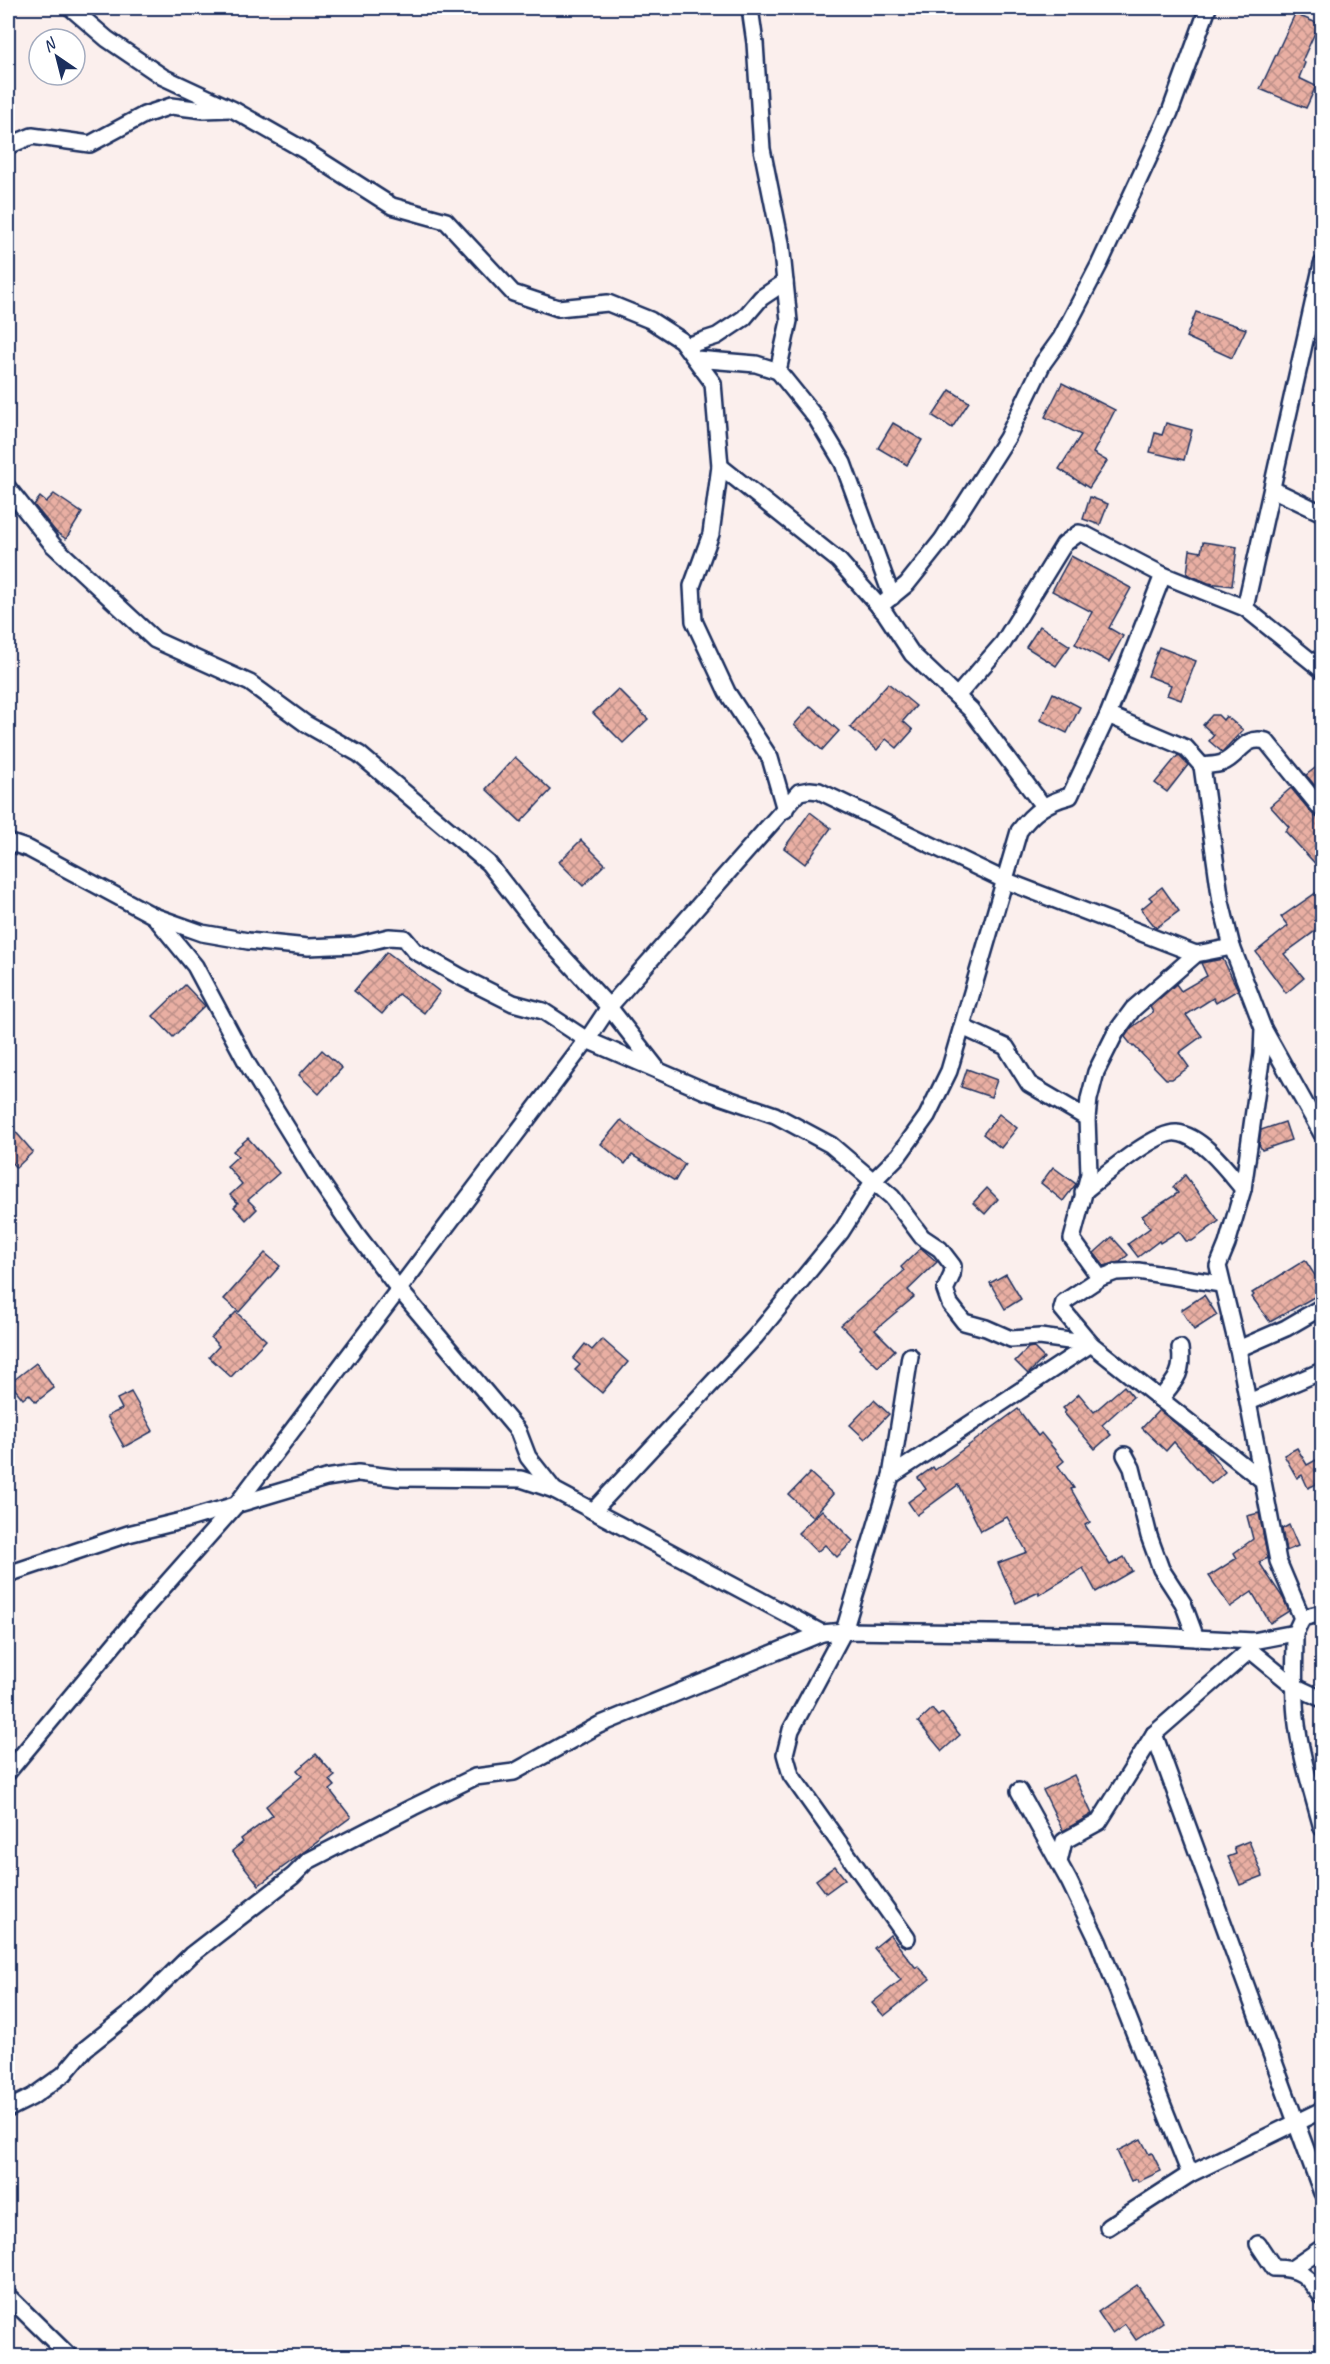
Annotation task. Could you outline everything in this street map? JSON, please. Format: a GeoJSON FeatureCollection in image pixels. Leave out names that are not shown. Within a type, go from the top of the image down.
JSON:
{"type":"FeatureCollection","features":[{"type":"Feature","properties":{"kind":"street"},"geometry":{"type":"LineString","coordinates":[[71,8],[107,39],[163,77],[232,109],[304,150],[392,206],[446,221],[513,293],[558,308],[608,303],[650,320],[681,340],[713,383],[720,466],[711,534],[692,586],[694,621],[727,692],[770,758],[785,810]]}},
{"type":"Feature","properties":{"kind":"street"},"geometry":{"type":"LineString","coordinates":[[750,8],[755,44],[762,149],[781,243],[789,321],[777,370]]}},
{"type":"Feature","properties":{"kind":"street"},"geometry":{"type":"LineString","coordinates":[[879,607],[906,584],[942,540],[1007,438],[1043,363],[1061,338],[1099,265],[1170,112],[1208,8]]}},
{"type":"Feature","properties":{"kind":"street"},"geometry":{"type":"LineString","coordinates":[[8,145],[32,136],[90,144],[144,114],[171,106],[204,110],[232,109]]}},
{"type":"Feature","properties":{"kind":"street"},"geometry":{"type":"LineString","coordinates":[[1245,608],[1323,264]]}},
{"type":"Feature","properties":{"kind":"street"},"geometry":{"type":"LineString","coordinates":[[686,346],[717,336],[744,318],[761,298],[785,282]]}},
{"type":"Feature","properties":{"kind":"street"},"geometry":{"type":"LineString","coordinates":[[696,359],[756,364],[777,370],[816,418],[843,463],[892,597]]}},
{"type":"Feature","properties":{"kind":"street"},"geometry":{"type":"LineString","coordinates":[[720,466],[839,561],[879,607],[912,654],[971,710],[1043,806]]}},
{"type":"Feature","properties":{"kind":"street"},"geometry":{"type":"LineString","coordinates":[[8,488],[53,545],[155,640],[250,683],[306,724],[359,754],[488,863],[548,940],[609,1007],[659,1071]]}},
{"type":"Feature","properties":{"kind":"street"},"geometry":{"type":"LineString","coordinates":[[1272,489],[1323,513]]}},
{"type":"Feature","properties":{"kind":"street"},"geometry":{"type":"LineString","coordinates":[[957,696],[1003,643],[1064,544],[1079,533],[1163,575],[1245,608],[1323,670]]}},
{"type":"Feature","properties":{"kind":"street"},"geometry":{"type":"LineString","coordinates":[[593,1511],[755,1337],[842,1232],[874,1180],[899,1155],[927,1116],[949,1071],[1019,831],[1031,815],[1043,806],[1070,796],[1108,715],[1163,575]]}},
{"type":"Feature","properties":{"kind":"street"},"geometry":{"type":"LineString","coordinates":[[1108,715],[1186,748],[1202,766],[1221,902],[1232,947],[1263,1028],[1323,1134]]}},
{"type":"Feature","properties":{"kind":"street"},"geometry":{"type":"LineString","coordinates":[[1202,766],[1222,763],[1250,740],[1257,738],[1266,741],[1323,810]]}},
{"type":"Feature","properties":{"kind":"street"},"geometry":{"type":"LineString","coordinates":[[8,1772],[142,1610],[236,1505],[587,1040],[609,1007],[800,792],[810,790],[819,792],[1004,880],[1196,954]]}},
{"type":"Feature","properties":{"kind":"street"},"geometry":{"type":"LineString","coordinates":[[8,842],[29,849],[154,916],[202,933],[248,941],[308,947],[356,945],[389,937],[404,938],[415,951],[461,977],[513,1003],[543,1011],[587,1040],[705,1091],[775,1115],[831,1145],[892,1197],[922,1237],[940,1249],[953,1266],[952,1275],[945,1290],[950,1304],[964,1322],[986,1328],[1011,1339],[1040,1337],[1091,1344]]}},
{"type":"Feature","properties":{"kind":"street"},"geometry":{"type":"LineString","coordinates":[[154,916],[195,966],[248,1065],[318,1178],[355,1232],[398,1288],[518,1431],[528,1456],[554,1490]]}},
{"type":"Feature","properties":{"kind":"street"},"geometry":{"type":"LineString","coordinates":[[1100,1278],[1072,1239],[1089,1174],[1087,1118],[1096,1072],[1116,1032],[1133,1009],[1196,954],[1232,947]]}},
{"type":"Feature","properties":{"kind":"street"},"geometry":{"type":"LineString","coordinates":[[962,1027],[1006,1047],[1029,1084],[1087,1118]]}},
{"type":"Feature","properties":{"kind":"street"},"geometry":{"type":"LineString","coordinates":[[1263,1028],[1262,1054],[1243,1189],[1230,1235],[1218,1266],[1238,1349],[1278,1561],[1302,1618],[1295,1633],[1296,1717],[1302,1755],[1323,1828]]}},
{"type":"Feature","properties":{"kind":"street"},"geometry":{"type":"LineString","coordinates":[[1083,1192],[1139,1148],[1178,1132],[1216,1156],[1243,1189]]}},
{"type":"Feature","properties":{"kind":"street"},"geometry":{"type":"LineString","coordinates":[[1221,1284],[1138,1271],[1116,1272],[1100,1278],[1062,1305],[1062,1309],[1091,1344],[1262,1480]]}},
{"type":"Feature","properties":{"kind":"street"},"geometry":{"type":"LineString","coordinates":[[1238,1349],[1286,1328],[1323,1307]]}},
{"type":"Feature","properties":{"kind":"street"},"geometry":{"type":"LineString","coordinates":[[891,1476],[1091,1344]]}},
{"type":"Feature","properties":{"kind":"street"},"geometry":{"type":"LineString","coordinates":[[1160,1399],[1179,1376],[1182,1360],[1180,1348]]}},
{"type":"Feature","properties":{"kind":"street"},"geometry":{"type":"LineString","coordinates":[[907,1938],[791,1775],[785,1754],[791,1730],[844,1631],[891,1476],[910,1356]]}},
{"type":"Feature","properties":{"kind":"street"},"geometry":{"type":"LineString","coordinates":[[1248,1402],[1323,1371]]}},
{"type":"Feature","properties":{"kind":"street"},"geometry":{"type":"LineString","coordinates":[[1125,1455],[1132,1468],[1149,1536],[1161,1569],[1183,1604],[1196,1638]]}},
{"type":"Feature","properties":{"kind":"street"},"geometry":{"type":"LineString","coordinates":[[8,1574],[128,1534],[326,1478],[358,1473],[399,1478],[520,1479],[554,1490],[822,1633]]}},
{"type":"Feature","properties":{"kind":"street"},"geometry":{"type":"LineString","coordinates":[[1302,1618],[1323,1612]]}},
{"type":"Feature","properties":{"kind":"street"},"geometry":{"type":"LineString","coordinates":[[8,2109],[32,2097],[64,2074],[85,2049],[139,2006],[191,1955],[293,1876],[308,1861],[475,1777],[514,1772],[599,1725],[822,1633],[844,1631],[1138,1635],[1196,1638],[1251,1646],[1295,1633]]}},
{"type":"Feature","properties":{"kind":"street"},"geometry":{"type":"LineString","coordinates":[[1251,1646],[1294,1686],[1323,1700]]}},
{"type":"Feature","properties":{"kind":"street"},"geometry":{"type":"LineString","coordinates":[[1059,1862],[1064,1841],[1099,1822],[1154,1734],[1251,1646]]}},
{"type":"Feature","properties":{"kind":"street"},"geometry":{"type":"LineString","coordinates":[[1154,1734],[1323,2193]]}},
{"type":"Feature","properties":{"kind":"street"},"geometry":{"type":"LineString","coordinates":[[1019,1791],[1059,1862],[1098,1941],[1190,2174]]}},
{"type":"Feature","properties":{"kind":"street"},"geometry":{"type":"LineString","coordinates":[[1108,2227],[1190,2174],[1323,2110]]}},
{"type":"Feature","properties":{"kind":"street"},"geometry":{"type":"LineString","coordinates":[[1258,2244],[1274,2268],[1293,2268],[1323,2248]]}},
{"type":"Feature","properties":{"kind":"street"},"geometry":{"type":"LineString","coordinates":[[1293,2268],[1310,2281],[1323,2296]]}},
{"type":"Feature","properties":{"kind":"street"},"geometry":{"type":"LineString","coordinates":[[8,2296],[69,2356]]}},
{"type":"Feature","properties":{"kind":"building"},"geometry":{"type":"Polygon","coordinates":[[[1295,14],[1319,24],[1302,61],[1305,63],[1299,78],[1316,86],[1306,108],[1260,89],[1295,14]]]}},
{"type":"Feature","properties":{"kind":"building"},"geometry":{"type":"Polygon","coordinates":[[[1196,312],[1246,329],[1232,358],[1186,337],[1196,312]]]}},
{"type":"Feature","properties":{"kind":"building"},"geometry":{"type":"Polygon","coordinates":[[[1062,383],[1115,410],[1093,453],[1107,461],[1089,488],[1059,469],[1081,435],[1045,417],[1062,383]]]}},
{"type":"Feature","properties":{"kind":"building"},"geometry":{"type":"Polygon","coordinates":[[[950,390],[969,402],[952,428],[933,416],[950,390]]]}},
{"type":"Feature","properties":{"kind":"building"},"geometry":{"type":"Polygon","coordinates":[[[893,423],[922,440],[907,465],[878,448],[893,423]]]}},
{"type":"Feature","properties":{"kind":"building"},"geometry":{"type":"Polygon","coordinates":[[[1166,423],[1192,430],[1184,460],[1150,452],[1155,433],[1162,435],[1166,423]]]}},
{"type":"Feature","properties":{"kind":"building"},"geometry":{"type":"Polygon","coordinates":[[[54,494],[82,513],[66,539],[56,532],[34,505],[40,497],[46,502],[54,494]]]}},
{"type":"Feature","properties":{"kind":"building"},"geometry":{"type":"Polygon","coordinates":[[[1090,497],[1108,504],[1100,525],[1083,519],[1090,497]]]}},
{"type":"Feature","properties":{"kind":"building"},"geometry":{"type":"Polygon","coordinates":[[[1203,542],[1237,547],[1232,586],[1208,583],[1187,574],[1190,550],[1201,552],[1203,542]]]}},
{"type":"Feature","properties":{"kind":"building"},"geometry":{"type":"Polygon","coordinates":[[[1071,556],[1131,588],[1109,628],[1123,636],[1109,662],[1075,644],[1092,612],[1052,591],[1071,556]]]}},
{"type":"Feature","properties":{"kind":"building"},"geometry":{"type":"Polygon","coordinates":[[[1040,626],[1070,646],[1056,666],[1026,647],[1040,626]]]}},
{"type":"Feature","properties":{"kind":"building"},"geometry":{"type":"Polygon","coordinates":[[[1159,647],[1196,661],[1181,700],[1167,695],[1171,685],[1148,676],[1159,647]]]}},
{"type":"Feature","properties":{"kind":"building"},"geometry":{"type":"Polygon","coordinates":[[[888,683],[916,706],[903,721],[913,730],[897,748],[886,739],[877,750],[850,727],[888,683]]]}},
{"type":"Feature","properties":{"kind":"building"},"geometry":{"type":"Polygon","coordinates":[[[618,689],[648,719],[623,743],[593,713],[618,689]]]}},
{"type":"Feature","properties":{"kind":"building"},"geometry":{"type":"Polygon","coordinates":[[[1053,693],[1080,707],[1067,733],[1040,720],[1053,693]]]}},
{"type":"Feature","properties":{"kind":"building"},"geometry":{"type":"Polygon","coordinates":[[[811,706],[839,731],[822,750],[794,725],[811,706]]]}},
{"type":"Feature","properties":{"kind":"building"},"geometry":{"type":"Polygon","coordinates":[[[1212,715],[1218,715],[1223,720],[1226,716],[1243,730],[1222,752],[1209,741],[1214,735],[1203,725],[1212,715]]]}},
{"type":"Feature","properties":{"kind":"building"},"geometry":{"type":"Polygon","coordinates":[[[1178,755],[1188,765],[1167,792],[1155,783],[1178,755]]]}},
{"type":"Feature","properties":{"kind":"building"},"geometry":{"type":"Polygon","coordinates":[[[515,757],[551,790],[521,822],[486,789],[515,757]]]}},
{"type":"Feature","properties":{"kind":"building"},"geometry":{"type":"Polygon","coordinates":[[[1323,762],[1323,795],[1306,775],[1323,762]]]}},
{"type":"Feature","properties":{"kind":"building"},"geometry":{"type":"Polygon","coordinates":[[[1291,788],[1314,816],[1323,820],[1323,872],[1285,831],[1289,827],[1270,806],[1291,788]]]}},
{"type":"Feature","properties":{"kind":"building"},"geometry":{"type":"Polygon","coordinates":[[[810,812],[831,828],[805,864],[784,848],[810,812]]]}},
{"type":"Feature","properties":{"kind":"building"},"geometry":{"type":"Polygon","coordinates":[[[581,840],[605,864],[583,886],[559,862],[581,840]]]}},
{"type":"Feature","properties":{"kind":"building"},"geometry":{"type":"Polygon","coordinates":[[[1162,887],[1179,911],[1156,928],[1141,909],[1152,900],[1149,897],[1162,887]]]}},
{"type":"Feature","properties":{"kind":"building"},"geometry":{"type":"Polygon","coordinates":[[[1323,888],[1322,926],[1284,954],[1304,978],[1286,993],[1256,952],[1288,926],[1281,917],[1323,888]]]}},
{"type":"Feature","properties":{"kind":"building"},"geometry":{"type":"Polygon","coordinates":[[[387,952],[440,992],[424,1013],[399,994],[382,1014],[354,991],[387,952]]]}},
{"type":"Feature","properties":{"kind":"building"},"geometry":{"type":"Polygon","coordinates":[[[1223,959],[1238,990],[1216,1003],[1213,998],[1186,1015],[1202,1036],[1179,1053],[1189,1067],[1172,1079],[1166,1079],[1125,1037],[1131,1028],[1153,1012],[1150,1007],[1176,984],[1181,991],[1207,976],[1201,963],[1223,959]]]}},
{"type":"Feature","properties":{"kind":"building"},"geometry":{"type":"Polygon","coordinates":[[[185,985],[205,1006],[173,1037],[153,1016],[185,985]]]}},
{"type":"Feature","properties":{"kind":"building"},"geometry":{"type":"Polygon","coordinates":[[[322,1050],[342,1068],[319,1094],[299,1075],[322,1050]]]}},
{"type":"Feature","properties":{"kind":"building"},"geometry":{"type":"Polygon","coordinates":[[[967,1069],[997,1080],[991,1097],[961,1087],[967,1069]]]}},
{"type":"Feature","properties":{"kind":"building"},"geometry":{"type":"Polygon","coordinates":[[[999,1114],[1017,1128],[1001,1148],[983,1134],[999,1114]]]}},
{"type":"Feature","properties":{"kind":"building"},"geometry":{"type":"Polygon","coordinates":[[[621,1120],[646,1140],[685,1164],[675,1181],[632,1155],[625,1164],[601,1144],[621,1120]]]}},
{"type":"Feature","properties":{"kind":"building"},"geometry":{"type":"Polygon","coordinates":[[[1285,1122],[1291,1140],[1262,1150],[1259,1144],[1261,1130],[1285,1122]]]}},
{"type":"Feature","properties":{"kind":"building"},"geometry":{"type":"Polygon","coordinates":[[[8,1123],[33,1152],[16,1168],[8,1158],[8,1123]]]}},
{"type":"Feature","properties":{"kind":"building"},"geometry":{"type":"Polygon","coordinates":[[[248,1138],[279,1173],[248,1200],[257,1209],[246,1220],[234,1207],[238,1203],[230,1195],[242,1184],[227,1166],[238,1156],[233,1151],[248,1138]]]}},
{"type":"Feature","properties":{"kind":"building"},"geometry":{"type":"Polygon","coordinates":[[[1053,1167],[1076,1184],[1063,1201],[1041,1183],[1053,1167]]]}},
{"type":"Feature","properties":{"kind":"building"},"geometry":{"type":"Polygon","coordinates":[[[1185,1175],[1219,1221],[1192,1241],[1186,1241],[1179,1231],[1160,1243],[1159,1241],[1138,1257],[1128,1244],[1150,1228],[1142,1216],[1178,1193],[1173,1187],[1185,1175]]]}},
{"type":"Feature","properties":{"kind":"building"},"geometry":{"type":"Polygon","coordinates":[[[987,1188],[998,1199],[985,1214],[973,1203],[987,1188]]]}},
{"type":"Feature","properties":{"kind":"building"},"geometry":{"type":"Polygon","coordinates":[[[1112,1237],[1128,1255],[1120,1262],[1104,1266],[1094,1253],[1112,1237]]]}},
{"type":"Feature","properties":{"kind":"building"},"geometry":{"type":"Polygon","coordinates":[[[921,1248],[937,1262],[908,1290],[914,1297],[875,1330],[895,1350],[878,1367],[841,1325],[904,1271],[901,1267],[921,1248]]]}},
{"type":"Feature","properties":{"kind":"building"},"geometry":{"type":"Polygon","coordinates":[[[265,1253],[280,1266],[239,1312],[224,1299],[265,1253]]]}},
{"type":"Feature","properties":{"kind":"building"},"geometry":{"type":"Polygon","coordinates":[[[1305,1260],[1323,1288],[1323,1292],[1270,1322],[1252,1297],[1254,1295],[1252,1293],[1305,1260]]]}},
{"type":"Feature","properties":{"kind":"building"},"geometry":{"type":"Polygon","coordinates":[[[1006,1274],[1021,1299],[1005,1309],[990,1283],[1006,1274]]]}},
{"type":"Feature","properties":{"kind":"building"},"geometry":{"type":"Polygon","coordinates":[[[1204,1295],[1217,1315],[1194,1330],[1181,1310],[1204,1295]]]}},
{"type":"Feature","properties":{"kind":"building"},"geometry":{"type":"Polygon","coordinates":[[[236,1312],[266,1340],[231,1377],[209,1357],[219,1346],[211,1338],[236,1312]]]}},
{"type":"Feature","properties":{"kind":"building"},"geometry":{"type":"Polygon","coordinates":[[[602,1339],[628,1362],[602,1393],[575,1370],[580,1365],[573,1359],[585,1344],[592,1350],[602,1339]]]}},
{"type":"Feature","properties":{"kind":"building"},"geometry":{"type":"Polygon","coordinates":[[[1033,1347],[1044,1358],[1028,1374],[1015,1361],[1028,1348],[1033,1347]]]}},
{"type":"Feature","properties":{"kind":"building"},"geometry":{"type":"Polygon","coordinates":[[[36,1363],[54,1388],[36,1402],[29,1394],[23,1399],[10,1383],[36,1363]]]}},
{"type":"Feature","properties":{"kind":"building"},"geometry":{"type":"Polygon","coordinates":[[[1124,1386],[1133,1397],[1102,1425],[1111,1435],[1095,1449],[1064,1413],[1066,1411],[1063,1408],[1079,1394],[1094,1412],[1124,1386]]]}},
{"type":"Feature","properties":{"kind":"building"},"geometry":{"type":"Polygon","coordinates":[[[131,1392],[153,1431],[124,1447],[107,1416],[122,1409],[117,1399],[131,1392]]]}},
{"type":"Feature","properties":{"kind":"building"},"geometry":{"type":"Polygon","coordinates":[[[874,1400],[889,1414],[865,1439],[850,1425],[874,1400]]]}},
{"type":"Feature","properties":{"kind":"building"},"geometry":{"type":"Polygon","coordinates":[[[1018,1409],[1038,1436],[1041,1433],[1064,1461],[1058,1466],[1074,1488],[1071,1489],[1090,1522],[1085,1525],[1110,1565],[1124,1557],[1132,1571],[1096,1592],[1083,1568],[1039,1595],[1039,1592],[1016,1603],[998,1563],[1027,1552],[1007,1517],[981,1531],[958,1485],[917,1515],[908,1502],[926,1489],[918,1478],[933,1467],[935,1470],[1018,1409]]]}},
{"type":"Feature","properties":{"kind":"building"},"geometry":{"type":"Polygon","coordinates":[[[1159,1410],[1205,1447],[1225,1472],[1211,1484],[1174,1442],[1166,1451],[1142,1428],[1159,1410]]]}},
{"type":"Feature","properties":{"kind":"building"},"geometry":{"type":"Polygon","coordinates":[[[1297,1448],[1307,1465],[1316,1460],[1323,1472],[1323,1481],[1308,1488],[1302,1475],[1297,1478],[1284,1455],[1297,1448]]]}},
{"type":"Feature","properties":{"kind":"building"},"geometry":{"type":"Polygon","coordinates":[[[810,1473],[833,1494],[813,1517],[789,1495],[810,1473]]]}},
{"type":"Feature","properties":{"kind":"building"},"geometry":{"type":"Polygon","coordinates":[[[822,1510],[853,1541],[837,1557],[825,1545],[817,1552],[798,1533],[822,1510]]]}},
{"type":"Feature","properties":{"kind":"building"},"geometry":{"type":"Polygon","coordinates":[[[1259,1513],[1268,1558],[1259,1562],[1289,1611],[1270,1623],[1252,1592],[1230,1607],[1209,1576],[1237,1558],[1234,1553],[1253,1539],[1247,1516],[1259,1513]]]}},
{"type":"Feature","properties":{"kind":"building"},"geometry":{"type":"Polygon","coordinates":[[[1289,1525],[1298,1546],[1286,1551],[1282,1529],[1289,1525]]]}},
{"type":"Feature","properties":{"kind":"building"},"geometry":{"type":"Polygon","coordinates":[[[932,1709],[938,1716],[942,1713],[960,1735],[942,1751],[918,1722],[932,1709]]]}},
{"type":"Feature","properties":{"kind":"building"},"geometry":{"type":"Polygon","coordinates":[[[316,1754],[335,1776],[330,1780],[335,1786],[330,1790],[351,1817],[259,1885],[232,1851],[243,1842],[241,1839],[273,1815],[266,1806],[302,1776],[297,1770],[316,1754]]]}},
{"type":"Feature","properties":{"kind":"building"},"geometry":{"type":"Polygon","coordinates":[[[1074,1775],[1092,1814],[1063,1831],[1043,1790],[1074,1775]]]}},
{"type":"Feature","properties":{"kind":"building"},"geometry":{"type":"Polygon","coordinates":[[[1249,1841],[1263,1876],[1240,1885],[1228,1857],[1236,1854],[1234,1847],[1249,1841]]]}},
{"type":"Feature","properties":{"kind":"building"},"geometry":{"type":"Polygon","coordinates":[[[835,1866],[845,1879],[826,1893],[816,1880],[835,1866]]]}},
{"type":"Feature","properties":{"kind":"building"},"geometry":{"type":"Polygon","coordinates":[[[890,1935],[916,1968],[918,1966],[930,1979],[884,2016],[872,2003],[901,1980],[874,1948],[890,1935]]]}},
{"type":"Feature","properties":{"kind":"building"},"geometry":{"type":"Polygon","coordinates":[[[1141,2139],[1149,2154],[1152,2153],[1161,2171],[1138,2182],[1137,2179],[1131,2181],[1117,2151],[1141,2139]]]}},
{"type":"Feature","properties":{"kind":"building"},"geometry":{"type":"Polygon","coordinates":[[[1137,2285],[1163,2322],[1136,2340],[1125,2324],[1112,2333],[1098,2312],[1137,2285]]]}}]}
